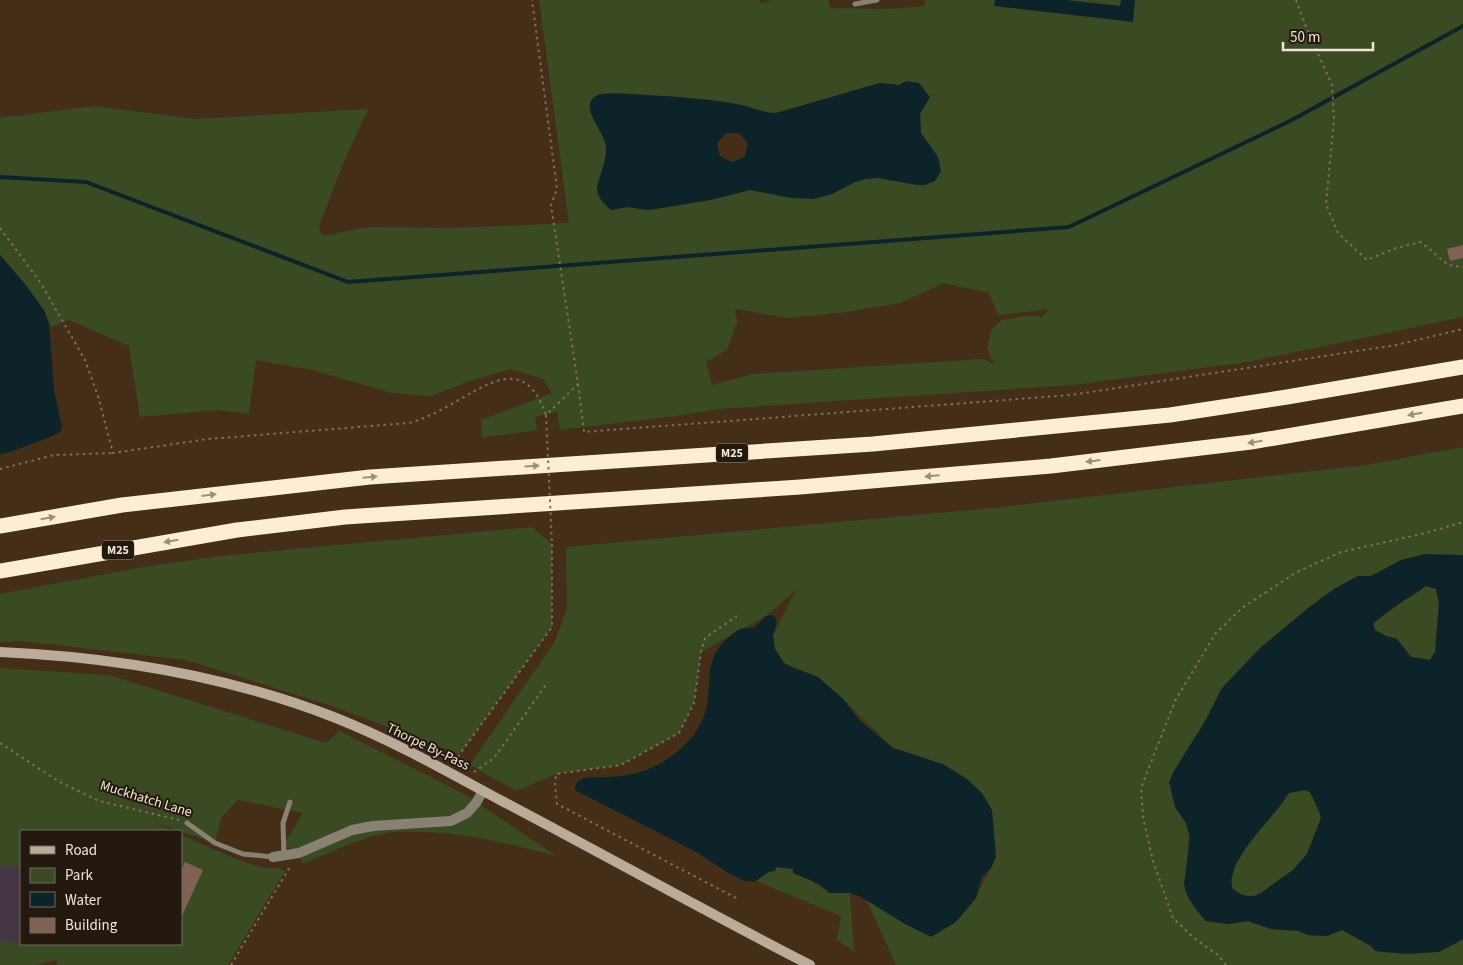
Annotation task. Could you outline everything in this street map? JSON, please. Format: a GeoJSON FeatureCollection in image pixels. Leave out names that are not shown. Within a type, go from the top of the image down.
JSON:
{"type":"FeatureCollection","features":[{"type":"Feature","properties":{"kind":"highway","name":"M25"},"geometry":{"type":"LineString","coordinates":[[0,526],[122,505],[370,477],[873,444],[1170,415],[1287,398],[1463,367]]}},
{"type":"Feature","properties":{"kind":"highway","name":"M25"},"geometry":{"type":"LineString","coordinates":[[0,571],[236,530],[345,517],[800,487],[1050,466],[1251,442],[1463,406]]}},
{"type":"Feature","properties":{"kind":"main road","name":"Thorpe By-Pass"},"geometry":{"type":"LineString","coordinates":[[0,652],[60,655],[134,664],[191,674],[271,696],[337,718],[448,771],[736,928],[810,965]]}},
{"type":"Feature","properties":{"kind":"street","name":"Muckhatch Lane"},"geometry":{"type":"LineString","coordinates":[[273,857],[299,853],[359,829],[381,825],[451,821],[468,813],[483,790]]}},
{"type":"Feature","properties":{"kind":"lane"},"geometry":{"type":"LineString","coordinates":[[855,4],[877,0]]}},
{"type":"Feature","properties":{"kind":"lane"},"geometry":{"type":"LineString","coordinates":[[284,856],[283,823],[290,802]]}},
{"type":"Feature","properties":{"kind":"lane","name":"Muckhatch Lane"},"geometry":{"type":"LineString","coordinates":[[187,822],[215,843],[242,854],[273,857]]}},
{"type":"Feature","properties":{"kind":"path"},"geometry":{"type":"LineString","coordinates":[[532,0],[557,189],[551,205],[584,432],[1070,394],[1396,345],[1463,329]]}},
{"type":"Feature","properties":{"kind":"path"},"geometry":{"type":"LineString","coordinates":[[1296,0],[1332,85],[1334,120],[1326,204],[1338,233],[1367,260],[1396,248],[1421,242],[1448,265],[1463,267]]}},
{"type":"Feature","properties":{"kind":"path"},"geometry":{"type":"LineString","coordinates":[[0,228],[40,282],[85,360],[98,396],[113,453]]}},
{"type":"Feature","properties":{"kind":"path"},"geometry":{"type":"LineString","coordinates":[[0,469],[54,455],[113,453],[208,439],[359,428],[410,422],[423,419],[495,380],[508,378],[520,380],[538,394],[546,415],[552,544],[552,627],[448,771]]}},
{"type":"Feature","properties":{"kind":"path"},"geometry":{"type":"LineString","coordinates":[[546,415],[578,384]]}},
{"type":"Feature","properties":{"kind":"path"},"geometry":{"type":"LineString","coordinates":[[1226,965],[1218,955],[1194,938],[1173,918],[1152,861],[1143,817],[1141,788],[1175,702],[1215,634],[1242,608],[1297,572],[1341,552],[1426,533],[1463,522]]}},
{"type":"Feature","properties":{"kind":"path"},"geometry":{"type":"LineString","coordinates":[[736,898],[558,804],[555,784],[556,774],[621,764],[680,733],[694,703],[701,652],[705,638],[737,616]]}},
{"type":"Feature","properties":{"kind":"path"},"geometry":{"type":"LineString","coordinates":[[464,780],[494,758],[548,682]]}},
{"type":"Feature","properties":{"kind":"path","name":"Muckhatch Lane"},"geometry":{"type":"LineString","coordinates":[[0,743],[58,781],[99,801],[187,822]]}},
{"type":"Feature","properties":{"kind":"path"},"geometry":{"type":"LineString","coordinates":[[232,965],[299,853]]}},
{"type":"Feature","properties":{"kind":"shaded area"},"geometry":{"type":"Polygon","coordinates":[[[0,866],[20,866],[20,943],[0,942],[0,866]]]}},
{"type":"Feature","properties":{"kind":"green space"},"geometry":{"type":"Polygon","coordinates":[[[539,0],[759,0],[761,3],[773,0],[828,0],[830,8],[889,9],[924,6],[925,0],[1463,0],[1463,317],[1248,362],[1073,385],[718,409],[560,430],[557,412],[535,417],[537,430],[482,438],[481,420],[552,393],[543,379],[511,369],[467,382],[431,396],[392,393],[312,370],[256,360],[249,414],[217,410],[140,417],[129,346],[69,320],[51,327],[35,298],[0,255],[0,118],[95,106],[195,119],[368,109],[343,164],[319,226],[320,232],[324,236],[366,227],[453,228],[569,223],[539,0]],[[880,83],[776,113],[766,113],[747,107],[718,102],[666,96],[591,112],[604,138],[607,149],[597,193],[611,210],[628,207],[648,210],[710,200],[749,190],[832,194],[865,179],[878,178],[925,185],[938,157],[921,133],[920,114],[900,85],[880,83]],[[944,283],[900,303],[848,312],[787,318],[735,309],[737,322],[727,350],[706,362],[712,385],[753,374],[982,359],[995,365],[987,349],[991,330],[1002,320],[1031,315],[1042,317],[1049,309],[998,315],[989,293],[944,283]]]}},
{"type":"Feature","properties":{"kind":"green space"},"geometry":{"type":"Polygon","coordinates":[[[1463,447],[1463,555],[1371,576],[1358,576],[1334,589],[1307,609],[1222,688],[1197,736],[1175,807],[1186,823],[1189,832],[1185,890],[1188,898],[1202,917],[1209,922],[1228,924],[1248,921],[1271,929],[1299,931],[1308,935],[1327,936],[1342,930],[1379,952],[1407,954],[1448,948],[1463,939],[1463,965],[896,965],[866,899],[905,924],[931,936],[976,898],[996,857],[920,756],[893,748],[818,677],[784,663],[775,649],[773,636],[796,590],[766,616],[701,652],[694,703],[679,733],[621,765],[556,774],[516,791],[470,765],[555,641],[567,608],[566,547],[993,508],[1366,465],[1463,447]]]}},
{"type":"Feature","properties":{"kind":"green space"},"geometry":{"type":"Polygon","coordinates":[[[532,527],[552,544],[552,627],[460,754],[329,705],[186,660],[22,641],[0,642],[0,594],[137,568],[220,556],[532,527]]]}},
{"type":"Feature","properties":{"kind":"green space"},"geometry":{"type":"Polygon","coordinates":[[[1426,586],[1436,589],[1439,603],[1435,652],[1430,660],[1411,657],[1397,639],[1375,630],[1373,623],[1403,600],[1426,586]]]}},
{"type":"Feature","properties":{"kind":"green space"},"geometry":{"type":"Polygon","coordinates":[[[0,668],[109,675],[326,743],[340,731],[464,794],[556,856],[469,836],[399,832],[386,833],[362,840],[303,864],[299,853],[283,845],[303,813],[238,800],[221,818],[215,843],[182,832],[182,830],[156,823],[171,830],[20,830],[20,866],[0,866],[0,668]]]}},
{"type":"Feature","properties":{"kind":"green space"},"geometry":{"type":"Polygon","coordinates":[[[1305,790],[1310,792],[1321,818],[1307,854],[1293,870],[1261,893],[1254,896],[1240,894],[1232,888],[1232,876],[1243,851],[1289,793],[1305,790]]]}},
{"type":"Feature","properties":{"kind":"green space"},"geometry":{"type":"Polygon","coordinates":[[[182,835],[245,862],[270,869],[279,868],[285,871],[228,965],[56,965],[58,960],[36,965],[0,965],[0,942],[20,943],[20,945],[182,945],[182,835]]]}},
{"type":"Feature","properties":{"kind":"green space"},"geometry":{"type":"Polygon","coordinates":[[[776,867],[793,869],[830,893],[850,893],[854,951],[837,940],[841,916],[756,881],[776,867]]]}},
{"type":"Feature","properties":{"kind":"water"},"geometry":{"type":"Polygon","coordinates":[[[995,0],[1066,0],[1120,6],[1121,0],[1135,0],[1133,22],[994,6],[995,0]]]}},
{"type":"Feature","properties":{"kind":"water"},"geometry":{"type":"Polygon","coordinates":[[[906,81],[919,83],[930,97],[920,114],[921,133],[938,157],[941,171],[935,181],[925,185],[878,178],[865,179],[832,194],[814,199],[791,198],[750,190],[710,200],[648,210],[628,207],[611,210],[599,197],[597,187],[606,150],[604,138],[591,114],[590,103],[599,94],[624,93],[697,99],[746,106],[764,112],[776,113],[880,83],[899,85],[906,81]],[[726,133],[717,143],[720,156],[732,162],[745,157],[748,143],[739,133],[726,133]]]}},
{"type":"Feature","properties":{"kind":"water"},"geometry":{"type":"Polygon","coordinates":[[[0,255],[44,310],[49,323],[54,390],[62,427],[61,431],[55,435],[0,454],[0,255]]]}},
{"type":"Feature","properties":{"kind":"water"},"geometry":{"type":"Polygon","coordinates":[[[1425,554],[1463,555],[1463,939],[1439,952],[1407,954],[1375,951],[1371,946],[1342,930],[1327,936],[1308,935],[1299,931],[1271,929],[1248,921],[1228,924],[1206,921],[1189,899],[1185,889],[1190,838],[1186,823],[1175,807],[1169,782],[1174,771],[1207,718],[1222,688],[1260,648],[1334,589],[1358,576],[1371,576],[1401,560],[1425,554]],[[1426,586],[1373,624],[1375,630],[1397,639],[1411,657],[1430,660],[1435,652],[1439,603],[1436,589],[1426,586]],[[1305,790],[1289,793],[1243,852],[1232,876],[1232,888],[1240,894],[1254,896],[1261,893],[1293,870],[1307,854],[1321,818],[1310,792],[1305,790]]]}},
{"type":"Feature","properties":{"kind":"water"},"geometry":{"type":"Polygon","coordinates":[[[771,615],[777,621],[773,636],[775,649],[784,663],[818,677],[843,699],[859,720],[893,748],[943,764],[967,779],[982,793],[992,810],[996,857],[991,868],[982,877],[976,898],[956,922],[931,937],[905,924],[861,897],[850,893],[830,893],[819,884],[793,873],[793,869],[776,867],[775,871],[768,872],[756,881],[745,881],[730,874],[698,853],[575,790],[577,782],[584,778],[637,773],[662,763],[677,752],[696,731],[706,711],[711,667],[720,646],[736,632],[744,628],[754,628],[766,616],[771,615]]]}},
{"type":"Feature","properties":{"kind":"building"},"geometry":{"type":"Polygon","coordinates":[[[1463,245],[1463,258],[1450,261],[1447,249],[1463,245]]]}},
{"type":"Feature","properties":{"kind":"building"},"geometry":{"type":"Polygon","coordinates":[[[185,862],[203,870],[182,916],[182,869],[185,862]]]}},
{"type":"Feature","properties":{"kind":"waterway"},"geometry":{"type":"LineString","coordinates":[[0,177],[86,182],[348,282],[1069,227],[1290,121],[1463,26]]}}]}
